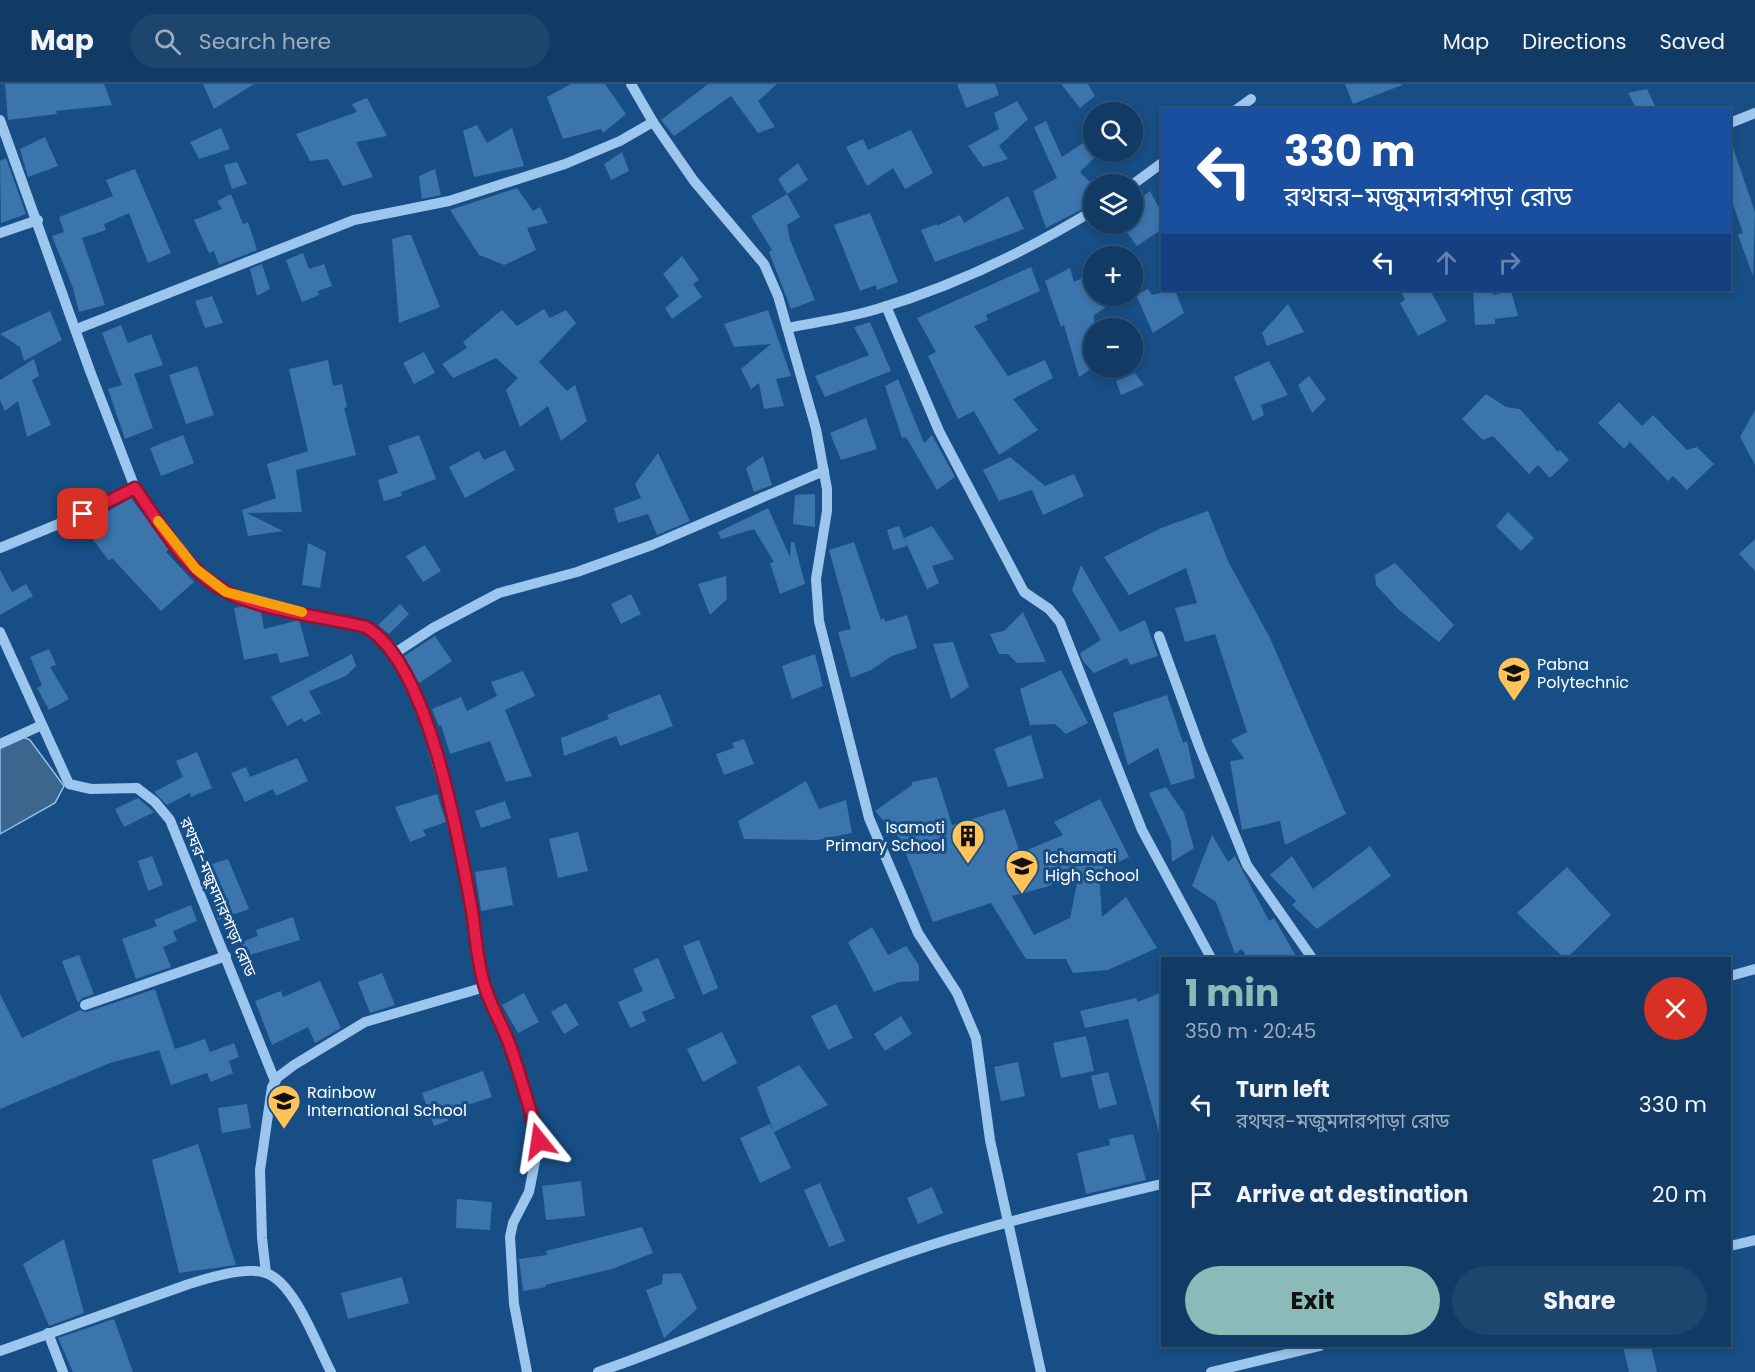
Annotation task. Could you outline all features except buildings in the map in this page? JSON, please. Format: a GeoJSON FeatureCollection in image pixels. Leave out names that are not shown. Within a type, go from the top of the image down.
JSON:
{"type":"FeatureCollection","features":[{"type":"Feature","properties":{"kind":"street"},"geometry":{"type":"LineString","coordinates":[[631,84],[652,122],[694,181],[764,264],[787,328],[816,429],[824,471],[827,510],[817,570],[819,621],[869,818],[918,933],[957,993],[976,1038],[990,1140],[1010,1220],[1041,1372]]}},
{"type":"Feature","properties":{"kind":"street"},"geometry":{"type":"LineString","coordinates":[[1239,108],[1251,99]]}},
{"type":"Feature","properties":{"kind":"street"},"geometry":{"type":"LineString","coordinates":[[1731,123],[1755,113]]}},
{"type":"Feature","properties":{"kind":"street"},"geometry":{"type":"LineString","coordinates":[[0,120],[135,488],[196,569],[226,592],[261,603],[366,627],[380,635],[395,653],[416,696],[441,772],[461,848],[485,987],[509,1044],[539,1141],[529,1192],[513,1223],[510,1238],[514,1304],[527,1372]]}},
{"type":"Feature","properties":{"kind":"street"},"geometry":{"type":"LineString","coordinates":[[77,329],[354,220],[449,201],[565,164],[620,141],[652,122]]}},
{"type":"Feature","properties":{"kind":"street"},"geometry":{"type":"LineString","coordinates":[[1143,177],[1161,164]]}},
{"type":"Feature","properties":{"kind":"street"},"geometry":{"type":"LineString","coordinates":[[787,328],[886,306],[992,267],[1083,217]]}},
{"type":"Feature","properties":{"kind":"street"},"geometry":{"type":"LineString","coordinates":[[0,233],[38,220]]}},
{"type":"Feature","properties":{"kind":"street"},"geometry":{"type":"LineString","coordinates":[[886,306],[939,431],[1024,592],[1049,609],[1060,622],[1142,830],[1210,957]]}},
{"type":"Feature","properties":{"kind":"street"},"geometry":{"type":"LineString","coordinates":[[395,653],[433,628],[499,593],[577,572],[652,545],[824,471]]}},
{"type":"Feature","properties":{"kind":"street"},"geometry":{"type":"LineString","coordinates":[[0,548],[83,514],[135,488]]}},
{"type":"Feature","properties":{"kind":"street","name":"রথঘর-মজুমদারপাড়া রোড"},"geometry":{"type":"LineString","coordinates":[[0,632],[69,784],[91,789],[137,788],[171,820],[275,1081]]}},
{"type":"Feature","properties":{"kind":"street"},"geometry":{"type":"LineString","coordinates":[[1159,636],[1199,746],[1247,865],[1311,957]]}},
{"type":"Feature","properties":{"kind":"street"},"geometry":{"type":"LineString","coordinates":[[0,744],[42,725]]}},
{"type":"Feature","properties":{"kind":"street"},"geometry":{"type":"LineString","coordinates":[[85,1005],[226,956]]}},
{"type":"Feature","properties":{"kind":"street"},"geometry":{"type":"LineString","coordinates":[[1731,976],[1755,969]]}},
{"type":"Feature","properties":{"kind":"street"},"geometry":{"type":"LineString","coordinates":[[266,1273],[262,1238],[260,1170],[272,1087],[275,1081],[294,1065],[365,1022],[485,987]]}},
{"type":"Feature","properties":{"kind":"street"},"geometry":{"type":"LineString","coordinates":[[598,1372],[679,1344],[866,1268],[1010,1220],[1161,1184]]}},
{"type":"Feature","properties":{"kind":"street"},"geometry":{"type":"LineString","coordinates":[[1731,1246],[1755,1240]]}},
{"type":"Feature","properties":{"kind":"street"},"geometry":{"type":"LineString","coordinates":[[0,1350],[214,1276],[266,1273],[285,1287],[308,1325],[331,1372]]}},
{"type":"Feature","properties":{"kind":"street"},"geometry":{"type":"LineString","coordinates":[[48,1334],[63,1372]]}},
{"type":"Feature","properties":{"kind":"street"},"geometry":{"type":"LineString","coordinates":[[1211,1372],[1316,1347]]}},
{"type":"Feature","properties":{"kind":"water"},"geometry":{"type":"Polygon","coordinates":[[[21,736],[30,740],[64,786],[55,803],[0,834],[0,745],[21,736]]]}},
{"type":"Feature","properties":{"kind":"slow traffic"},"geometry":{"type":"LineString","coordinates":[[158,521],[196,569],[226,592],[302,612]]}},
{"type":"Feature","properties":{"kind":"place","name":"Pabna Polytechnic"},"geometry":{"type":"Point","coordinates":[1514,702]}},
{"type":"Feature","properties":{"kind":"place","name":"Isamoti Primary School"},"geometry":{"type":"Point","coordinates":[968,865]}},
{"type":"Feature","properties":{"kind":"place","name":"Ichamati High School"},"geometry":{"type":"Point","coordinates":[1022,895]}},
{"type":"Feature","properties":{"kind":"place","name":"Rainbow International School"},"geometry":{"type":"Point","coordinates":[284,1130]}},
{"type":"Feature","properties":{"kind":"route"},"geometry":{"type":"LineString","coordinates":[[83,514],[135,488],[196,569],[226,592],[261,603],[366,627],[380,635],[395,653],[416,696],[441,772],[461,848],[485,987],[509,1044],[539,1141]]}}]}
